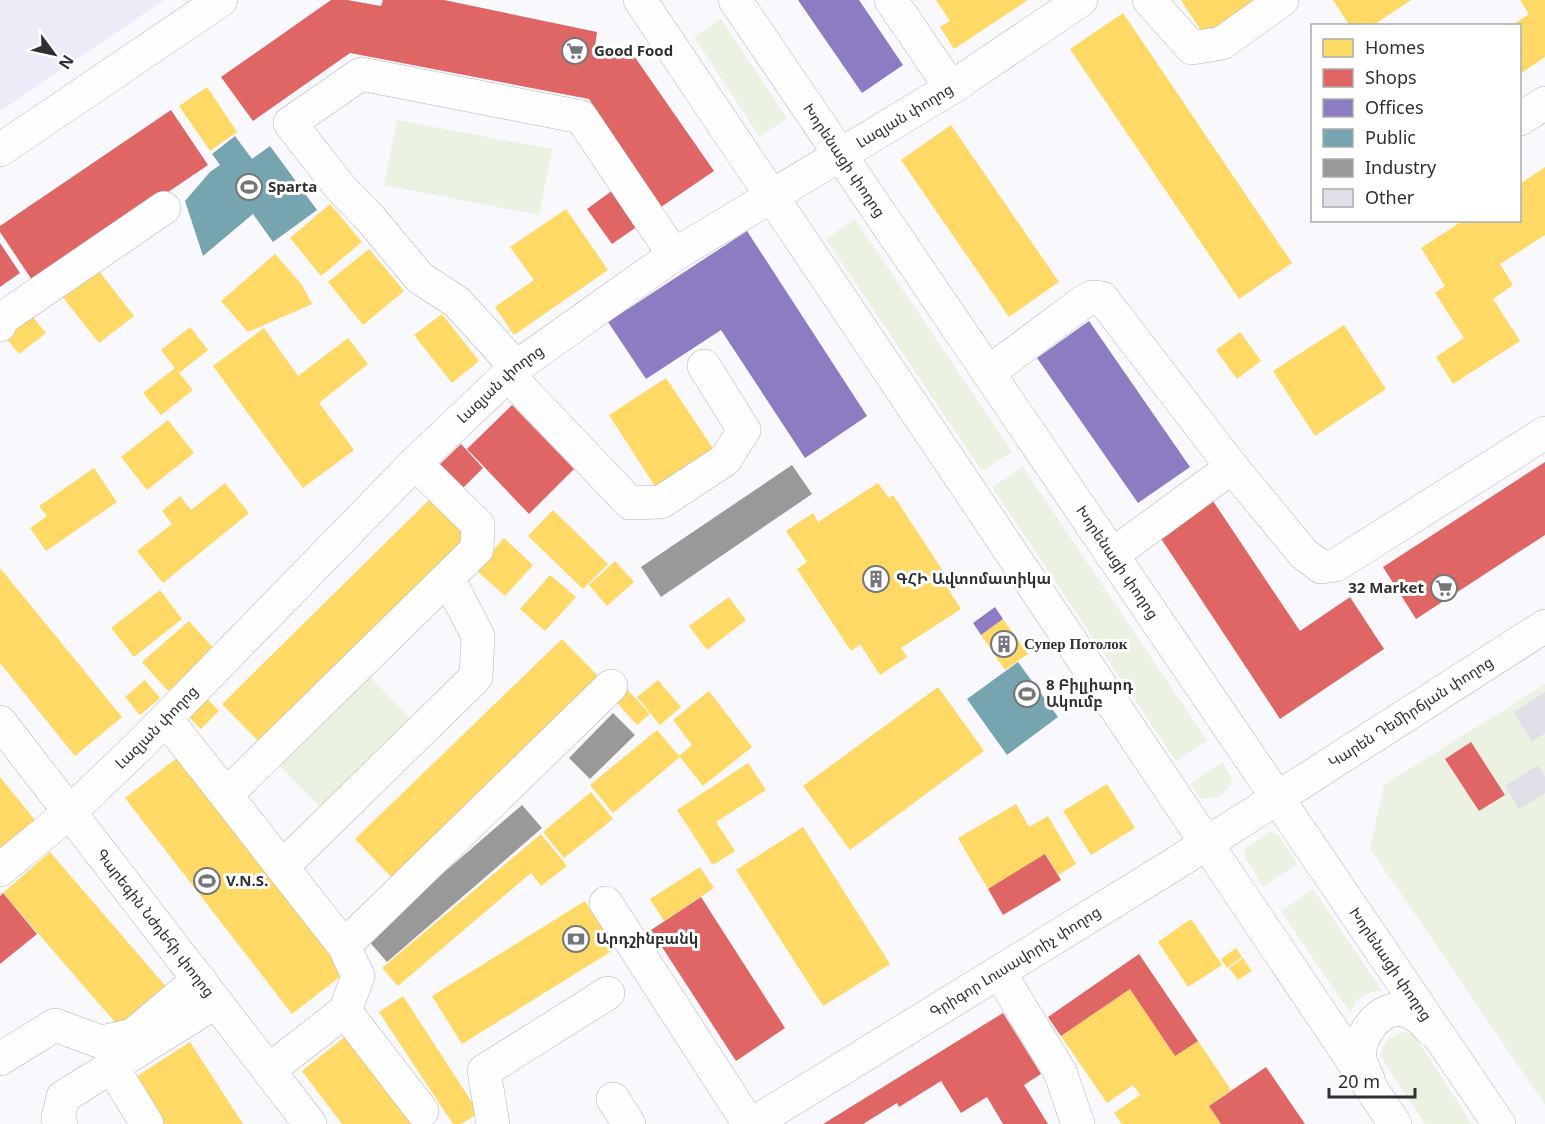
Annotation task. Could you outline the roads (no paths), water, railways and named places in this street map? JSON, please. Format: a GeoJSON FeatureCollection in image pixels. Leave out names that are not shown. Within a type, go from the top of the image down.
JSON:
{"type":"FeatureCollection","features":[{"type":"Feature","properties":{"kind":"street"},"geometry":{"type":"LineString","coordinates":[[0,150],[220,0]]}},
{"type":"Feature","properties":{"kind":"street"},"geometry":{"type":"LineString","coordinates":[[640,0],[1206,844],[1384,1114]]}},
{"type":"Feature","properties":{"kind":"street","name":"Խորենացի փողոց"},"geometry":{"type":"LineString","coordinates":[[735,0],[1499,1124]]}},
{"type":"Feature","properties":{"kind":"street"},"geometry":{"type":"LineString","coordinates":[[891,0],[951,88]]}},
{"type":"Feature","properties":{"kind":"street","name":"Լազյան փողոց"},"geometry":{"type":"LineString","coordinates":[[0,870],[70,812],[166,719],[415,463],[512,371],[674,255],[951,88],[1081,0]]}},
{"type":"Feature","properties":{"kind":"street"},"geometry":{"type":"LineString","coordinates":[[1149,0],[1192,48],[1222,43],[1282,0]]}},
{"type":"Feature","properties":{"kind":"street"},"geometry":{"type":"LineString","coordinates":[[674,255],[581,117],[361,74],[290,123],[340,187],[370,218],[420,278],[457,302],[512,371],[630,503],[661,502],[725,460],[744,430],[704,366]]}},
{"type":"Feature","properties":{"kind":"street"},"geometry":{"type":"LineString","coordinates":[[1521,118],[1545,103]]}},
{"type":"Feature","properties":{"kind":"street"},"geometry":{"type":"LineString","coordinates":[[0,325],[1,320],[164,208]]}},
{"type":"Feature","properties":{"kind":"street"},"geometry":{"type":"LineString","coordinates":[[988,373],[1083,302],[1092,297],[1102,298],[1232,466],[1303,553],[1321,567],[1336,565],[1545,433]]}},
{"type":"Feature","properties":{"kind":"street"},"geometry":{"type":"LineString","coordinates":[[226,795],[477,549],[478,525],[415,463]]}},
{"type":"Feature","properties":{"kind":"street"},"geometry":{"type":"LineString","coordinates":[[1112,555],[1232,466]]}},
{"type":"Feature","properties":{"kind":"street"},"geometry":{"type":"LineString","coordinates":[[282,867],[476,677],[478,636],[448,578]]}},
{"type":"Feature","properties":{"kind":"street","name":"Կարեն Դեմիրճյան փողոց"},"geometry":{"type":"LineString","coordinates":[[1277,798],[1545,626]]}},
{"type":"Feature","properties":{"kind":"street"},"geometry":{"type":"LineString","coordinates":[[344,946],[611,686]]}},
{"type":"Feature","properties":{"kind":"street"},"geometry":{"type":"LineString","coordinates":[[166,719],[344,946],[358,975],[345,1011],[269,1070]]}},
{"type":"Feature","properties":{"kind":"street","name":"Գարեգին Նժդեհի փողոց"},"geometry":{"type":"LineString","coordinates":[[0,722],[310,1124]]}},
{"type":"Feature","properties":{"kind":"street","name":"Գրիգոր Լուսավորիչ փողոց"},"geometry":{"type":"LineString","coordinates":[[750,1124],[1277,798]]}},
{"type":"Feature","properties":{"kind":"street"},"geometry":{"type":"LineString","coordinates":[[606,903],[750,1124]]}},
{"type":"Feature","properties":{"kind":"street"},"geometry":{"type":"LineString","coordinates":[[999,972],[1060,1072],[1078,1124]]}},
{"type":"Feature","properties":{"kind":"street"},"geometry":{"type":"LineString","coordinates":[[0,1059],[55,1025],[101,1042],[133,1035],[208,991]]}},
{"type":"Feature","properties":{"kind":"street"},"geometry":{"type":"LineString","coordinates":[[61,1124],[58,1118],[63,1097],[112,1067],[208,991]]}},
{"type":"Feature","properties":{"kind":"street"},"geometry":{"type":"LineString","coordinates":[[493,1124],[484,1071],[608,993]]}},
{"type":"Feature","properties":{"kind":"street"},"geometry":{"type":"LineString","coordinates":[[1384,1114],[1360,1058],[1362,1036],[1378,1017],[1398,1009],[1419,1016],[1445,1044]]}},
{"type":"Feature","properties":{"kind":"street"},"geometry":{"type":"LineString","coordinates":[[345,1011],[422,1111]]}},
{"type":"Feature","properties":{"kind":"street"},"geometry":{"type":"LineString","coordinates":[[112,1067],[147,1124]]}},
{"type":"Feature","properties":{"kind":"place","name":"Good Food"},"geometry":{"type":"Point","coordinates":[575,51]}},
{"type":"Feature","properties":{"kind":"place","name":"Sparta"},"geometry":{"type":"Point","coordinates":[249,187]}},
{"type":"Feature","properties":{"kind":"place","name":"ԳՀԻ Ավտոմատիկա"},"geometry":{"type":"Point","coordinates":[876,579]}},
{"type":"Feature","properties":{"kind":"place","name":"32 Market"},"geometry":{"type":"Point","coordinates":[1444,588]}},
{"type":"Feature","properties":{"kind":"place","name":"Супер Потолок"},"geometry":{"type":"Point","coordinates":[1004,644]}},
{"type":"Feature","properties":{"kind":"place","name":"8 Բիլլիարդ Ակումբ"},"geometry":{"type":"Point","coordinates":[1027,694]}},
{"type":"Feature","properties":{"kind":"place","name":"V.N.S."},"geometry":{"type":"Point","coordinates":[207,881]}},
{"type":"Feature","properties":{"kind":"place","name":"Արդշինբանկ"},"geometry":{"type":"Point","coordinates":[576,939]}}]}
